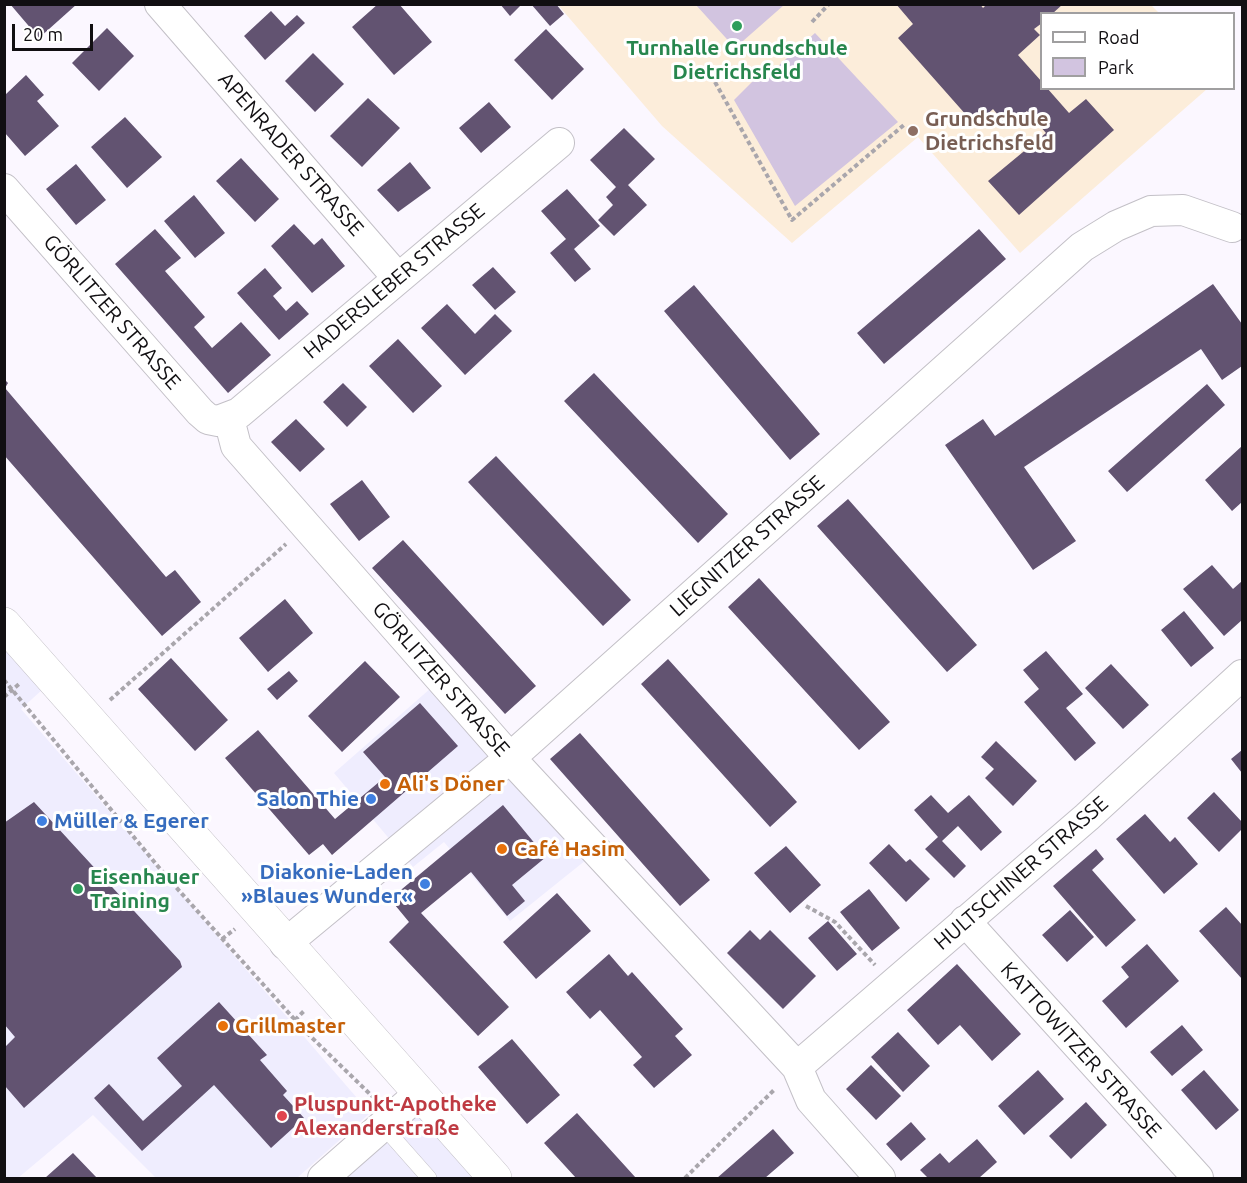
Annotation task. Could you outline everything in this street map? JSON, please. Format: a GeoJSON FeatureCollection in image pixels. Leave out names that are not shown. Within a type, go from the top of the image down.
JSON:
{"type":"FeatureCollection","features":[{"type":"Feature","properties":{"kind":"main road"},"geometry":{"type":"LineString","coordinates":[[4,624],[495,1179]]}},
{"type":"Feature","properties":{"kind":"street","name":"APENRADER STRASSE"},"geometry":{"type":"LineString","coordinates":[[160,4],[398,277]]}},
{"type":"Feature","properties":{"kind":"street","name":"HADERSLEBER STRASSE"},"geometry":{"type":"LineString","coordinates":[[229,418],[239,413],[559,143]]}},
{"type":"Feature","properties":{"kind":"street","name":"GÖRLITZER STRASSE"},"geometry":{"type":"LineString","coordinates":[[4,189],[200,412],[208,419],[229,418],[236,446],[510,758],[797,1067],[811,1100],[880,1179]]}},
{"type":"Feature","properties":{"kind":"street","name":"LIEGNITZER STRASSE"},"geometry":{"type":"LineString","coordinates":[[285,944],[510,758],[1082,247],[1116,226],[1150,211],[1183,210],[1239,229]]}},
{"type":"Feature","properties":{"kind":"street","name":"HULTSCHINER STRASSE"},"geometry":{"type":"LineString","coordinates":[[797,1067],[1087,817],[1242,675]]}},
{"type":"Feature","properties":{"kind":"street","name":"KATTOWITZER STRASSE"},"geometry":{"type":"LineString","coordinates":[[965,921],[1198,1179]]}},
{"type":"Feature","properties":{"kind":"street"},"geometry":{"type":"LineString","coordinates":[[323,1179],[420,1093]]}},
{"type":"Feature","properties":{"kind":"lane"},"geometry":{"type":"LineString","coordinates":[[388,1121],[429,1179]]}},
{"type":"Feature","properties":{"kind":"path"},"geometry":{"type":"LineString","coordinates":[[812,22],[829,4]]}},
{"type":"Feature","properties":{"kind":"path"},"geometry":{"type":"LineString","coordinates":[[715,82],[792,220],[905,124]]}},
{"type":"Feature","properties":{"kind":"path"},"geometry":{"type":"LineString","coordinates":[[90,720],[307,526]]}},
{"type":"Feature","properties":{"kind":"path"},"geometry":{"type":"LineString","coordinates":[[4,680],[166,876],[388,1121]]}},
{"type":"Feature","properties":{"kind":"path"},"geometry":{"type":"LineString","coordinates":[[806,906],[835,922],[892,984]]}},
{"type":"Feature","properties":{"kind":"path"},"geometry":{"type":"LineString","coordinates":[[686,1179],[797,1067]]}},
{"type":"Feature","properties":{"kind":"shaded area","name":"Grundschule Dietrichsfeld"},"geometry":{"type":"Polygon","coordinates":[[[558,5],[1151,5],[1158,12],[1040,12],[1040,90],[1206,90],[1020,253],[918,137],[792,243],[662,126],[558,5]]]}},
{"type":"Feature","properties":{"kind":"shaded area"},"geometry":{"type":"Polygon","coordinates":[[[4,625],[53,680],[21,709],[370,1113],[297,1178],[156,1178],[93,1115],[18,1178],[5,1178],[4,625]]]}},
{"type":"Feature","properties":{"kind":"shaded area"},"geometry":{"type":"Polygon","coordinates":[[[431,688],[586,860],[510,921],[444,842],[413,867],[334,773],[431,688]]]}},
{"type":"Feature","properties":{"kind":"shaded area"},"geometry":{"type":"Polygon","coordinates":[[[420,1093],[495,1178],[323,1178],[420,1093]]]}},
{"type":"Feature","properties":{"kind":"green space","name":"Turnhalle Grundschule Dietrichsfeld"},"geometry":{"type":"Polygon","coordinates":[[[696,5],[784,5],[735,48],[696,5]]]}},
{"type":"Feature","properties":{"kind":"green space"},"geometry":{"type":"Polygon","coordinates":[[[815,33],[898,122],[795,206],[734,100],[762,72],[776,68],[815,33]]]}},
{"type":"Feature","properties":{"kind":"building"},"geometry":{"type":"Polygon","coordinates":[[[10,4],[77,4],[39,38],[10,4]]]}},
{"type":"Feature","properties":{"kind":"building"},"geometry":{"type":"Polygon","coordinates":[[[378,4],[399,4],[432,42],[394,75],[352,27],[378,4]]]}},
{"type":"Feature","properties":{"kind":"building"},"geometry":{"type":"Polygon","coordinates":[[[500,4],[522,4],[510,16],[500,4]]]}},
{"type":"Feature","properties":{"kind":"building"},"geometry":{"type":"Polygon","coordinates":[[[531,4],[556,4],[564,14],[550,26],[531,4]]]}},
{"type":"Feature","properties":{"kind":"building"},"geometry":{"type":"Polygon","coordinates":[[[896,4],[980,4],[983,8],[987,4],[1063,4],[1054,12],[1040,12],[1040,24],[1034,29],[1040,35],[1018,55],[1040,80],[1040,90],[1049,90],[1069,113],[1086,99],[1114,130],[1019,215],[988,181],[1046,133],[1027,111],[1008,127],[993,109],[975,125],[898,38],[913,24],[896,4]]]}},
{"type":"Feature","properties":{"kind":"building"},"geometry":{"type":"Polygon","coordinates":[[[271,11],[285,26],[297,15],[305,23],[265,60],[244,36],[271,11]]]}},
{"type":"Feature","properties":{"kind":"building"},"geometry":{"type":"Polygon","coordinates":[[[107,28],[134,56],[99,91],[72,63],[107,28]]]}},
{"type":"Feature","properties":{"kind":"building"},"geometry":{"type":"Polygon","coordinates":[[[546,29],[584,69],[552,100],[514,60],[546,29]]]}},
{"type":"Feature","properties":{"kind":"building"},"geometry":{"type":"Polygon","coordinates":[[[313,53],[344,84],[315,112],[285,81],[313,53]]]}},
{"type":"Feature","properties":{"kind":"building"},"geometry":{"type":"Polygon","coordinates":[[[26,75],[44,95],[37,101],[59,126],[25,156],[5,133],[5,95],[26,75]]]}},
{"type":"Feature","properties":{"kind":"building"},"geometry":{"type":"Polygon","coordinates":[[[368,98],[400,128],[362,167],[330,136],[368,98]]]}},
{"type":"Feature","properties":{"kind":"building"},"geometry":{"type":"Polygon","coordinates":[[[489,102],[511,127],[481,153],[459,128],[489,102]]]}},
{"type":"Feature","properties":{"kind":"building"},"geometry":{"type":"Polygon","coordinates":[[[125,117],[162,157],[127,188],[91,147],[125,117]]]}},
{"type":"Feature","properties":{"kind":"building"},"geometry":{"type":"Polygon","coordinates":[[[624,128],[655,159],[628,185],[647,205],[614,236],[598,220],[613,205],[606,197],[616,187],[590,160],[624,128]]]}},
{"type":"Feature","properties":{"kind":"building"},"geometry":{"type":"Polygon","coordinates":[[[241,158],[279,199],[255,222],[216,181],[241,158]]]}},
{"type":"Feature","properties":{"kind":"building"},"geometry":{"type":"Polygon","coordinates":[[[410,162],[431,188],[398,212],[377,190],[410,162]]]}},
{"type":"Feature","properties":{"kind":"building"},"geometry":{"type":"Polygon","coordinates":[[[76,164],[106,200],[76,225],[46,189],[76,164]]]}},
{"type":"Feature","properties":{"kind":"building"},"geometry":{"type":"Polygon","coordinates":[[[567,189],[600,226],[574,249],[591,269],[575,282],[550,253],[566,239],[541,211],[567,189]]]}},
{"type":"Feature","properties":{"kind":"building"},"geometry":{"type":"Polygon","coordinates":[[[194,195],[225,233],[195,258],[164,221],[194,195]]]}},
{"type":"Feature","properties":{"kind":"building"},"geometry":{"type":"Polygon","coordinates":[[[294,224],[314,245],[322,238],[345,266],[312,293],[271,246],[294,224]]]}},
{"type":"Feature","properties":{"kind":"building"},"geometry":{"type":"Polygon","coordinates":[[[155,229],[181,258],[165,271],[205,317],[194,327],[212,348],[241,322],[271,355],[228,393],[115,264],[155,229]]]}},
{"type":"Feature","properties":{"kind":"building"},"geometry":{"type":"Polygon","coordinates":[[[979,229],[1006,259],[884,364],[857,333],[979,229]]]}},
{"type":"Feature","properties":{"kind":"building"},"geometry":{"type":"Polygon","coordinates":[[[493,267],[516,292],[495,310],[472,285],[493,267]]]}},
{"type":"Feature","properties":{"kind":"building"},"geometry":{"type":"Polygon","coordinates":[[[265,268],[282,288],[273,296],[286,311],[297,301],[309,314],[279,340],[237,293],[265,268]]]}},
{"type":"Feature","properties":{"kind":"building"},"geometry":{"type":"Polygon","coordinates":[[[1213,284],[1242,324],[1242,366],[1222,380],[1201,349],[1024,467],[1076,541],[1033,570],[945,445],[983,419],[995,436],[1213,284]]]}},
{"type":"Feature","properties":{"kind":"building"},"geometry":{"type":"Polygon","coordinates":[[[694,285],[820,434],[790,460],[664,311],[694,285]]]}},
{"type":"Feature","properties":{"kind":"building"},"geometry":{"type":"Polygon","coordinates":[[[447,304],[475,334],[495,314],[512,331],[465,375],[421,328],[447,304]]]}},
{"type":"Feature","properties":{"kind":"building"},"geometry":{"type":"Polygon","coordinates":[[[398,339],[442,386],[413,413],[369,366],[398,339]]]}},
{"type":"Feature","properties":{"kind":"building"},"geometry":{"type":"Polygon","coordinates":[[[594,373],[728,514],[698,543],[564,401],[594,373]]]}},
{"type":"Feature","properties":{"kind":"building"},"geometry":{"type":"Polygon","coordinates":[[[4,379],[8,383],[5,388],[166,577],[175,570],[201,602],[162,636],[4,455],[4,379]]]}},
{"type":"Feature","properties":{"kind":"building"},"geometry":{"type":"Polygon","coordinates":[[[343,383],[367,407],[347,427],[323,402],[343,383]]]}},
{"type":"Feature","properties":{"kind":"building"},"geometry":{"type":"Polygon","coordinates":[[[1207,384],[1225,405],[1127,492],[1108,471],[1207,384]]]}},
{"type":"Feature","properties":{"kind":"building"},"geometry":{"type":"Polygon","coordinates":[[[296,419],[325,449],[300,472],[271,442],[296,419]]]}},
{"type":"Feature","properties":{"kind":"building"},"geometry":{"type":"Polygon","coordinates":[[[1242,446],[1242,502],[1232,511],[1205,480],[1242,446]]]}},
{"type":"Feature","properties":{"kind":"building"},"geometry":{"type":"Polygon","coordinates":[[[496,456],[631,600],[603,626],[468,482],[496,456]]]}},
{"type":"Feature","properties":{"kind":"building"},"geometry":{"type":"Polygon","coordinates":[[[362,480],[390,517],[359,541],[330,504],[362,480]]]}},
{"type":"Feature","properties":{"kind":"building"},"geometry":{"type":"Polygon","coordinates":[[[848,499],[977,645],[947,672],[817,526],[848,499]]]}},
{"type":"Feature","properties":{"kind":"building"},"geometry":{"type":"Polygon","coordinates":[[[403,540],[536,686],[505,714],[372,568],[403,540]]]}},
{"type":"Feature","properties":{"kind":"building"},"geometry":{"type":"Polygon","coordinates":[[[1212,565],[1233,589],[1242,581],[1242,620],[1224,636],[1183,589],[1212,565]]]}},
{"type":"Feature","properties":{"kind":"building"},"geometry":{"type":"Polygon","coordinates":[[[759,578],[890,722],[859,750],[728,607],[759,578]]]}},
{"type":"Feature","properties":{"kind":"building"},"geometry":{"type":"Polygon","coordinates":[[[285,599],[313,633],[268,672],[239,638],[285,599]]]}},
{"type":"Feature","properties":{"kind":"building"},"geometry":{"type":"Polygon","coordinates":[[[1184,611],[1214,648],[1191,667],[1161,630],[1184,611]]]}},
{"type":"Feature","properties":{"kind":"building"},"geometry":{"type":"Polygon","coordinates":[[[1046,651],[1083,694],[1066,708],[1096,743],[1075,761],[1024,702],[1039,689],[1023,670],[1046,651]]]}},
{"type":"Feature","properties":{"kind":"building"},"geometry":{"type":"Polygon","coordinates":[[[171,658],[228,720],[195,751],[138,689],[171,658]]]}},
{"type":"Feature","properties":{"kind":"building"},"geometry":{"type":"Polygon","coordinates":[[[668,659],[797,802],[770,827],[641,684],[668,659]]]}},
{"type":"Feature","properties":{"kind":"building"},"geometry":{"type":"Polygon","coordinates":[[[365,661],[400,697],[342,752],[308,716],[365,661]]]}},
{"type":"Feature","properties":{"kind":"building"},"geometry":{"type":"Polygon","coordinates":[[[1111,664],[1149,705],[1123,729],[1085,688],[1111,664]]]}},
{"type":"Feature","properties":{"kind":"building"},"geometry":{"type":"Polygon","coordinates":[[[289,671],[298,681],[277,700],[267,689],[289,671]]]}},
{"type":"Feature","properties":{"kind":"building"},"geometry":{"type":"Polygon","coordinates":[[[420,703],[458,746],[332,855],[323,844],[309,855],[225,758],[258,730],[335,819],[385,777],[363,752],[420,703]]]}},
{"type":"Feature","properties":{"kind":"building"},"geometry":{"type":"Polygon","coordinates":[[[580,733],[710,880],[680,906],[550,759],[580,733]]]}},
{"type":"Feature","properties":{"kind":"building"},"geometry":{"type":"Polygon","coordinates":[[[996,741],[1037,781],[1013,806],[985,778],[994,769],[981,757],[996,741]]]}},
{"type":"Feature","properties":{"kind":"building"},"geometry":{"type":"Polygon","coordinates":[[[1242,750],[1242,773],[1231,759],[1242,750]]]}},
{"type":"Feature","properties":{"kind":"building"},"geometry":{"type":"Polygon","coordinates":[[[1214,792],[1242,822],[1242,829],[1219,852],[1187,818],[1214,792]]]}},
{"type":"Feature","properties":{"kind":"building"},"geometry":{"type":"Polygon","coordinates":[[[931,795],[948,813],[969,795],[1002,832],[981,851],[958,826],[942,841],[966,866],[954,878],[925,849],[938,837],[914,810],[931,795]]]}},
{"type":"Feature","properties":{"kind":"building"},"geometry":{"type":"Polygon","coordinates":[[[34,802],[180,961],[182,967],[24,1108],[5,1086],[5,1047],[15,1037],[4,1024],[4,823],[34,802]]]}},
{"type":"Feature","properties":{"kind":"building"},"geometry":{"type":"Polygon","coordinates":[[[503,805],[546,857],[512,885],[525,901],[507,916],[471,872],[421,913],[509,1007],[478,1036],[389,942],[409,922],[390,899],[503,805]]]}},
{"type":"Feature","properties":{"kind":"building"},"geometry":{"type":"Polygon","coordinates":[[[1145,814],[1170,842],[1175,837],[1198,864],[1164,894],[1116,839],[1145,814]]]}},
{"type":"Feature","properties":{"kind":"building"},"geometry":{"type":"Polygon","coordinates":[[[889,844],[906,862],[910,859],[930,879],[906,902],[869,863],[889,844]]]}},
{"type":"Feature","properties":{"kind":"building"},"geometry":{"type":"Polygon","coordinates":[[[786,846],[821,885],[790,913],[754,873],[786,846]]]}},
{"type":"Feature","properties":{"kind":"building"},"geometry":{"type":"Polygon","coordinates":[[[1096,849],[1104,859],[1092,870],[1136,920],[1106,947],[1053,886],[1096,849]]]}},
{"type":"Feature","properties":{"kind":"building"},"geometry":{"type":"Polygon","coordinates":[[[869,889],[900,928],[872,951],[840,912],[869,889]]]}},
{"type":"Feature","properties":{"kind":"building"},"geometry":{"type":"Polygon","coordinates":[[[557,893],[591,931],[536,979],[503,942],[557,893]]]}},
{"type":"Feature","properties":{"kind":"building"},"geometry":{"type":"Polygon","coordinates":[[[1226,907],[1242,925],[1242,979],[1199,931],[1226,907]]]}},
{"type":"Feature","properties":{"kind":"building"},"geometry":{"type":"Polygon","coordinates":[[[1070,910],[1094,937],[1067,962],[1042,935],[1070,910]]]}},
{"type":"Feature","properties":{"kind":"building"},"geometry":{"type":"Polygon","coordinates":[[[828,921],[857,954],[837,971],[808,938],[828,921]]]}},
{"type":"Feature","properties":{"kind":"building"},"geometry":{"type":"Polygon","coordinates":[[[750,930],[760,940],[770,930],[816,976],[783,1009],[727,953],[750,930]]]}},
{"type":"Feature","properties":{"kind":"building"},"geometry":{"type":"Polygon","coordinates":[[[1147,944],[1179,981],[1126,1028],[1102,1001],[1129,977],[1121,967],[1147,944]]]}},
{"type":"Feature","properties":{"kind":"building"},"geometry":{"type":"Polygon","coordinates":[[[609,954],[628,976],[632,972],[683,1029],[675,1036],[692,1055],[654,1088],[633,1065],[642,1057],[600,1010],[590,1019],[566,992],[609,954]]]}},
{"type":"Feature","properties":{"kind":"building"},"geometry":{"type":"Polygon","coordinates":[[[957,964],[1021,1034],[992,1061],[960,1025],[938,1045],[907,1010],[957,964]]]}},
{"type":"Feature","properties":{"kind":"building"},"geometry":{"type":"Polygon","coordinates":[[[219,1002],[267,1055],[260,1060],[287,1091],[283,1095],[304,1118],[271,1148],[214,1085],[142,1151],[94,1098],[109,1084],[143,1121],[182,1086],[157,1058],[219,1002]]]}},
{"type":"Feature","properties":{"kind":"building"},"geometry":{"type":"Polygon","coordinates":[[[1182,1025],[1203,1050],[1172,1076],[1150,1052],[1182,1025]]]}},
{"type":"Feature","properties":{"kind":"building"},"geometry":{"type":"Polygon","coordinates":[[[898,1032],[930,1066],[903,1092],[871,1057],[898,1032]]]}},
{"type":"Feature","properties":{"kind":"building"},"geometry":{"type":"Polygon","coordinates":[[[512,1039],[560,1095],[527,1124],[478,1067],[512,1039]]]}},
{"type":"Feature","properties":{"kind":"building"},"geometry":{"type":"Polygon","coordinates":[[[871,1065],[901,1096],[876,1120],[846,1089],[871,1065]]]}},
{"type":"Feature","properties":{"kind":"building"},"geometry":{"type":"Polygon","coordinates":[[[1038,1070],[1064,1099],[1024,1135],[998,1106],[1038,1070]]]}},
{"type":"Feature","properties":{"kind":"building"},"geometry":{"type":"Polygon","coordinates":[[[1204,1070],[1239,1110],[1216,1130],[1181,1090],[1204,1070]]]}},
{"type":"Feature","properties":{"kind":"building"},"geometry":{"type":"Polygon","coordinates":[[[1086,1102],[1107,1125],[1071,1159],[1049,1136],[1086,1102]]]}},
{"type":"Feature","properties":{"kind":"building"},"geometry":{"type":"Polygon","coordinates":[[[577,1113],[636,1178],[576,1178],[544,1143],[577,1113]]]}},
{"type":"Feature","properties":{"kind":"building"},"geometry":{"type":"Polygon","coordinates":[[[911,1122],[926,1139],[901,1161],[886,1144],[911,1122]]]}},
{"type":"Feature","properties":{"kind":"building"},"geometry":{"type":"Polygon","coordinates":[[[773,1129],[794,1153],[765,1178],[717,1178],[773,1129]]]}},
{"type":"Feature","properties":{"kind":"building"},"geometry":{"type":"Polygon","coordinates":[[[977,1139],[997,1162],[979,1178],[928,1178],[920,1170],[940,1153],[949,1163],[977,1139]]]}},
{"type":"Feature","properties":{"kind":"building"},"geometry":{"type":"Polygon","coordinates":[[[73,1153],[97,1178],[45,1178],[73,1153]]]}},
{"type":"Feature","properties":{"kind":"place","name":"Turnhalle Grundschule Dietrichsfeld"},"geometry":{"type":"Point","coordinates":[737,26]}},
{"type":"Feature","properties":{"kind":"place","name":"Grundschule Dietrichsfeld"},"geometry":{"type":"Point","coordinates":[913,131]}},
{"type":"Feature","properties":{"kind":"place","name":"Ali's Döner"},"geometry":{"type":"Point","coordinates":[385,784]}},
{"type":"Feature","properties":{"kind":"place","name":"Salon Thie"},"geometry":{"type":"Point","coordinates":[371,799]}},
{"type":"Feature","properties":{"kind":"place","name":"Müller & Egerer"},"geometry":{"type":"Point","coordinates":[42,821]}},
{"type":"Feature","properties":{"kind":"place","name":"Café Hasim"},"geometry":{"type":"Point","coordinates":[502,849]}},
{"type":"Feature","properties":{"kind":"place","name":"Diakonie-Laden »Blaues Wunder«"},"geometry":{"type":"Point","coordinates":[425,884]}},
{"type":"Feature","properties":{"kind":"place","name":"Eisenhauer Training"},"geometry":{"type":"Point","coordinates":[78,889]}},
{"type":"Feature","properties":{"kind":"place","name":"Grillmaster"},"geometry":{"type":"Point","coordinates":[223,1026]}},
{"type":"Feature","properties":{"kind":"place","name":"Pluspunkt-Apotheke Alexanderstraße"},"geometry":{"type":"Point","coordinates":[282,1116]}}]}
